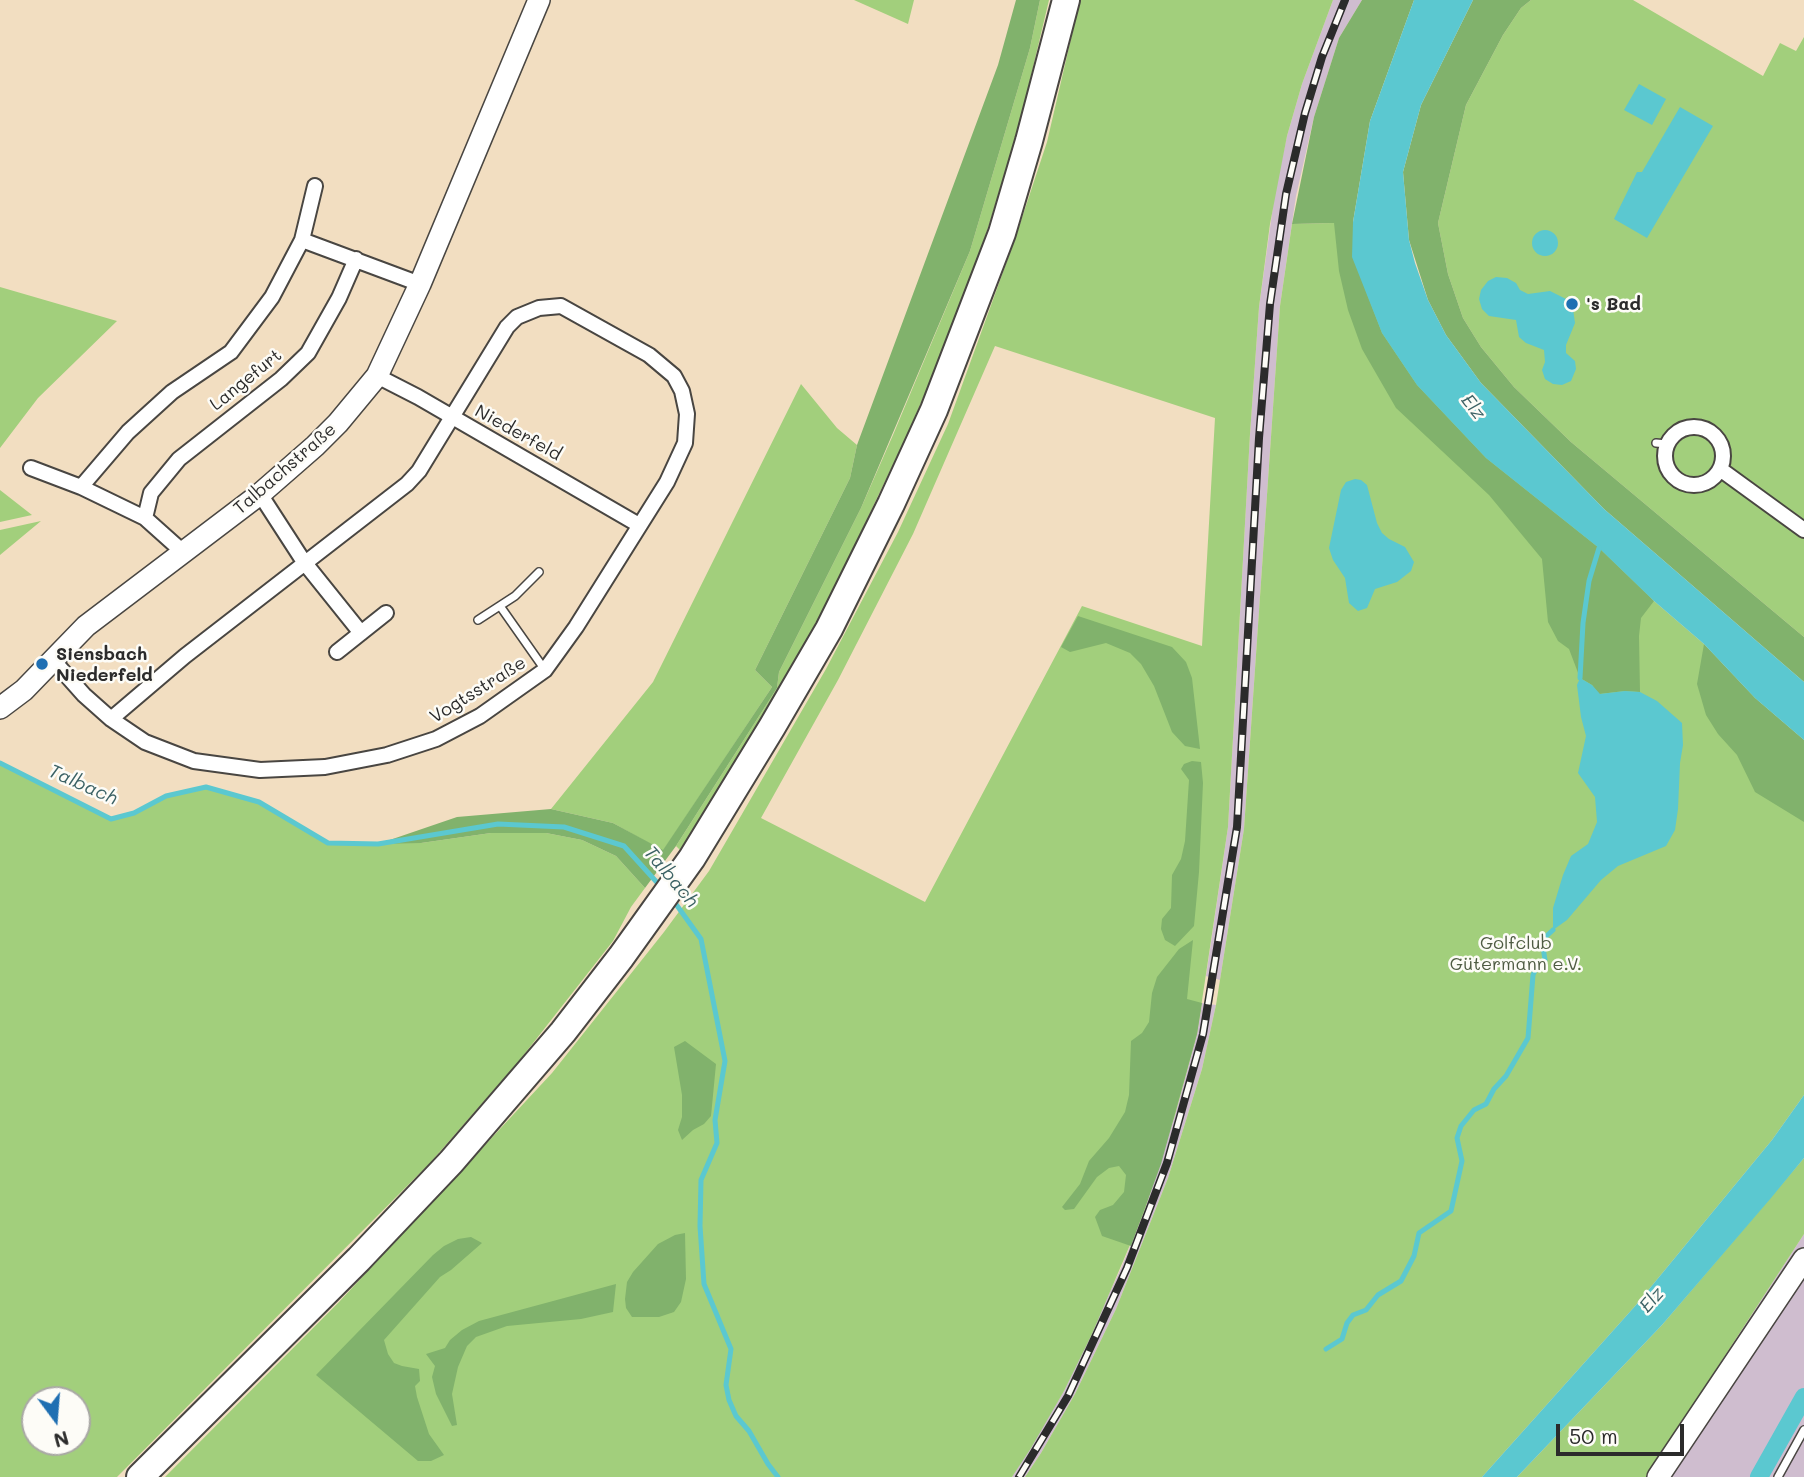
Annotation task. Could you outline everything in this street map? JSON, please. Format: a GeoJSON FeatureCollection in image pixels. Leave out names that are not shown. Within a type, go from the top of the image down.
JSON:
{"type":"FeatureCollection","features":[{"type":"Feature","properties":{"kind":"highway"},"geometry":{"type":"LineString","coordinates":[[140,1477],[359,1259],[451,1162],[563,1031],[646,924],[692,858],[834,619],[934,410],[1002,233],[1030,141],[1066,0]]}},
{"type":"Feature","properties":{"kind":"street","name":"Talbachstraße"},"geometry":{"type":"LineString","coordinates":[[0,708],[24,690],[86,626],[260,494],[338,423],[377,376],[420,284],[540,0]]}},
{"type":"Feature","properties":{"kind":"street","name":"Langefurt"},"geometry":{"type":"LineString","coordinates":[[81,487],[128,432],[172,392],[231,352],[272,297],[302,240],[315,186]]}},
{"type":"Feature","properties":{"kind":"street"},"geometry":{"type":"LineString","coordinates":[[302,240],[420,284]]}},
{"type":"Feature","properties":{"kind":"street","name":"Langefurt"},"geometry":{"type":"LineString","coordinates":[[145,517],[151,494],[179,459],[281,379],[307,353],[340,298],[356,259]]}},
{"type":"Feature","properties":{"kind":"street","name":"Vogtsstraße"},"geometry":{"type":"LineString","coordinates":[[52,659],[84,695],[111,719],[145,742],[194,761],[260,771],[324,767],[387,755],[436,739],[480,716],[545,670],[576,627],[667,482],[685,443],[687,414],[682,391],[674,376],[649,355],[561,306],[539,308],[517,317],[507,327],[451,418]]}},
{"type":"Feature","properties":{"kind":"street","name":"Niederfeld"},"geometry":{"type":"LineString","coordinates":[[377,376],[639,525]]}},
{"type":"Feature","properties":{"kind":"street"},"geometry":{"type":"LineString","coordinates":[[111,719],[134,697],[227,626],[304,562],[407,484],[419,471],[451,418]]}},
{"type":"Feature","properties":{"kind":"street"},"geometry":{"type":"LineString","coordinates":[[1692,427],[1704,429],[1714,436],[1721,446],[1723,458],[1720,469],[1705,483],[1693,485],[1681,482],[1668,469],[1662,444],[1680,431],[1692,427]]}},
{"type":"Feature","properties":{"kind":"street"},"geometry":{"type":"LineString","coordinates":[[31,468],[81,487],[145,517],[183,552]]}},
{"type":"Feature","properties":{"kind":"street"},"geometry":{"type":"LineString","coordinates":[[1720,469],[1804,530]]}},
{"type":"Feature","properties":{"kind":"street"},"geometry":{"type":"LineString","coordinates":[[260,494],[304,562],[361,633]]}},
{"type":"Feature","properties":{"kind":"street"},"geometry":{"type":"LineString","coordinates":[[337,652],[386,613]]}},
{"type":"Feature","properties":{"kind":"street"},"geometry":{"type":"LineString","coordinates":[[1658,1477],[1804,1259]]}},
{"type":"Feature","properties":{"kind":"lane"},"geometry":{"type":"LineString","coordinates":[[478,620],[515,596],[539,572]]}},
{"type":"Feature","properties":{"kind":"lane","name":"Vogtsstraße"},"geometry":{"type":"LineString","coordinates":[[499,606],[545,670]]}},
{"type":"Feature","properties":{"kind":"lane"},"geometry":{"type":"LineString","coordinates":[[1778,1477],[1804,1430]]}},
{"type":"Feature","properties":{"kind":"shaded area"},"geometry":{"type":"Polygon","coordinates":[[[1333,0],[1362,0],[1339,38],[1314,117],[1296,196],[1280,306],[1244,829],[1220,980],[1206,976],[1228,827],[1259,307],[1275,192],[1287,136],[1302,84],[1333,0]]]}},
{"type":"Feature","properties":{"kind":"shaded area"},"geometry":{"type":"Polygon","coordinates":[[[1202,1003],[1216,1005],[1202,1069],[1168,1178],[1116,1309],[1075,1394],[1041,1453],[1025,1477],[1012,1477],[1064,1391],[1144,1212],[1175,1115],[1197,1034],[1202,1003]]]}},
{"type":"Feature","properties":{"kind":"shaded area"},"geometry":{"type":"Polygon","coordinates":[[[1804,1234],[1804,1477],[1646,1477],[1804,1234]]]}},
{"type":"Feature","properties":{"kind":"green space"},"geometry":{"type":"Polygon","coordinates":[[[854,0],[914,0],[908,24],[854,0]]]}},
{"type":"Feature","properties":{"kind":"green space"},"geometry":{"type":"Polygon","coordinates":[[[1016,0],[1040,0],[1030,48],[970,251],[861,508],[779,672],[777,688],[676,846],[645,888],[616,856],[582,840],[546,833],[491,833],[421,843],[378,844],[457,817],[551,809],[613,823],[663,850],[772,687],[755,670],[850,478],[857,445],[998,65],[1016,0]]]}},
{"type":"Feature","properties":{"kind":"green space"},"geometry":{"type":"Polygon","coordinates":[[[1040,0],[1049,0],[1020,122],[989,225],[954,325],[908,433],[830,597],[779,690],[680,850],[676,846],[777,688],[779,672],[861,508],[893,435],[970,251],[1030,48],[1040,0]]]}},
{"type":"Feature","properties":{"kind":"green space"},"geometry":{"type":"Polygon","coordinates":[[[1080,0],[1333,0],[1302,84],[1287,136],[1270,224],[1259,307],[1228,827],[1197,1034],[1144,1212],[1092,1334],[1064,1391],[1012,1477],[165,1477],[339,1302],[552,1073],[709,871],[826,669],[898,532],[948,424],[1047,142],[1080,0]],[[995,346],[913,534],[838,680],[761,818],[925,902],[1082,606],[1202,646],[1215,418],[995,346]]]}},
{"type":"Feature","properties":{"kind":"green space"},"geometry":{"type":"Polygon","coordinates":[[[1362,0],[1414,0],[1370,121],[1353,222],[1353,257],[1382,333],[1417,385],[1486,458],[1599,548],[1654,601],[1641,618],[1640,692],[1599,694],[1592,685],[1580,678],[1569,649],[1558,641],[1548,622],[1542,559],[1489,495],[1396,408],[1362,349],[1348,310],[1339,271],[1334,223],[1292,224],[1314,117],[1339,38],[1362,0]]]}},
{"type":"Feature","properties":{"kind":"green space"},"geometry":{"type":"Polygon","coordinates":[[[1473,0],[1531,0],[1521,8],[1503,35],[1466,105],[1438,223],[1448,274],[1463,318],[1481,347],[1514,387],[1571,442],[1804,637],[1804,682],[1604,509],[1481,383],[1446,335],[1428,300],[1409,240],[1403,172],[1421,105],[1473,0]]]}},
{"type":"Feature","properties":{"kind":"green space","name":"'s Bad"},"geometry":{"type":"Polygon","coordinates":[[[1531,0],[1633,0],[1763,76],[1780,43],[1796,51],[1804,37],[1804,637],[1571,442],[1514,387],[1481,347],[1463,318],[1448,274],[1438,223],[1466,105],[1503,35],[1521,8],[1531,0]]]}},
{"type":"Feature","properties":{"kind":"green space","name":"Golfclub Gütermann e.V."},"geometry":{"type":"Polygon","coordinates":[[[1334,223],[1654,601],[1704,644],[1755,698],[1804,740],[1804,1095],[1772,1140],[1636,1305],[1482,1477],[1025,1477],[1075,1394],[1116,1309],[1168,1178],[1202,1069],[1216,1005],[1244,829],[1280,306],[1292,224],[1334,223]]]}},
{"type":"Feature","properties":{"kind":"green space"},"geometry":{"type":"Polygon","coordinates":[[[0,287],[117,321],[38,398],[0,448],[0,287]]]}},
{"type":"Feature","properties":{"kind":"green space"},"geometry":{"type":"Polygon","coordinates":[[[801,384],[837,428],[857,445],[850,478],[755,670],[772,687],[663,851],[613,823],[551,809],[653,682],[801,384]]]}},
{"type":"Feature","properties":{"kind":"green space"},"geometry":{"type":"Polygon","coordinates":[[[0,490],[32,515],[0,522],[0,490]]]}},
{"type":"Feature","properties":{"kind":"green space"},"geometry":{"type":"Polygon","coordinates":[[[41,521],[0,555],[0,530],[41,521]]]}},
{"type":"Feature","properties":{"kind":"green space"},"geometry":{"type":"Polygon","coordinates":[[[1078,616],[1172,647],[1186,662],[1192,678],[1200,749],[1185,746],[1172,732],[1154,686],[1141,664],[1130,653],[1106,643],[1070,652],[1061,647],[1078,616]]]}},
{"type":"Feature","properties":{"kind":"green space"},"geometry":{"type":"Polygon","coordinates":[[[1704,644],[1755,698],[1804,740],[1804,822],[1755,792],[1737,755],[1718,734],[1706,715],[1697,684],[1704,644]]]}},
{"type":"Feature","properties":{"kind":"green space"},"geometry":{"type":"Polygon","coordinates":[[[1201,762],[1203,783],[1199,872],[1194,926],[1175,946],[1165,940],[1161,929],[1162,919],[1171,908],[1172,875],[1181,859],[1185,841],[1189,780],[1181,769],[1184,764],[1201,762]]]}},
{"type":"Feature","properties":{"kind":"green space"},"geometry":{"type":"Polygon","coordinates":[[[0,763],[111,819],[134,813],[166,796],[206,787],[259,802],[328,843],[421,843],[491,833],[546,833],[582,840],[616,856],[645,888],[631,907],[613,941],[519,1061],[430,1163],[117,1477],[0,1477],[0,763]]]}},
{"type":"Feature","properties":{"kind":"green space"},"geometry":{"type":"Polygon","coordinates":[[[1193,940],[1187,999],[1202,1003],[1197,1034],[1161,1164],[1131,1246],[1102,1236],[1095,1217],[1100,1210],[1113,1205],[1124,1192],[1126,1175],[1119,1166],[1109,1168],[1097,1177],[1074,1209],[1065,1210],[1062,1207],[1080,1184],[1089,1161],[1109,1138],[1125,1112],[1129,1095],[1131,1041],[1142,1033],[1149,1022],[1152,993],[1157,977],[1179,949],[1193,940]]]}},
{"type":"Feature","properties":{"kind":"green space"},"geometry":{"type":"Polygon","coordinates":[[[685,1041],[716,1064],[711,1116],[682,1140],[678,1130],[682,1117],[682,1095],[674,1047],[685,1041]]]}},
{"type":"Feature","properties":{"kind":"green space"},"geometry":{"type":"Polygon","coordinates":[[[1804,1158],[1804,1234],[1646,1477],[1517,1477],[1662,1325],[1804,1158]]]}},
{"type":"Feature","properties":{"kind":"green space"},"geometry":{"type":"Polygon","coordinates":[[[685,1233],[686,1279],[681,1302],[674,1312],[659,1317],[632,1317],[626,1308],[625,1299],[627,1282],[633,1272],[658,1244],[685,1233]]]}},
{"type":"Feature","properties":{"kind":"green space"},"geometry":{"type":"Polygon","coordinates":[[[471,1237],[482,1243],[440,1277],[384,1340],[394,1363],[419,1369],[420,1381],[415,1386],[417,1397],[429,1434],[444,1455],[431,1461],[418,1461],[316,1375],[433,1255],[458,1239],[471,1237]]]}},
{"type":"Feature","properties":{"kind":"green space"},"geometry":{"type":"Polygon","coordinates":[[[616,1284],[613,1312],[581,1319],[507,1326],[476,1337],[467,1346],[458,1367],[452,1394],[457,1425],[452,1426],[436,1394],[432,1377],[435,1366],[426,1354],[445,1348],[462,1330],[479,1321],[616,1284]]]}},
{"type":"Feature","properties":{"kind":"water","name":"Elz"},"geometry":{"type":"Polygon","coordinates":[[[1414,0],[1473,0],[1421,105],[1403,172],[1409,240],[1415,263],[1428,300],[1446,335],[1481,383],[1604,509],[1804,682],[1804,740],[1755,698],[1704,644],[1599,548],[1486,458],[1417,385],[1382,333],[1352,257],[1353,222],[1370,121],[1414,0]]]}},
{"type":"Feature","properties":{"kind":"water"},"geometry":{"type":"Polygon","coordinates":[[[1639,84],[1666,99],[1652,125],[1624,110],[1639,84]]]}},
{"type":"Feature","properties":{"kind":"water"},"geometry":{"type":"Polygon","coordinates":[[[1680,107],[1713,126],[1647,238],[1614,219],[1637,172],[1642,172],[1680,107]]]}},
{"type":"Feature","properties":{"kind":"water"},"geometry":{"type":"Polygon","coordinates":[[[1545,230],[1554,234],[1558,243],[1554,252],[1545,256],[1536,252],[1532,243],[1536,234],[1545,230]]]}},
{"type":"Feature","properties":{"kind":"water"},"geometry":{"type":"Polygon","coordinates":[[[1496,277],[1507,278],[1528,294],[1550,291],[1566,299],[1573,309],[1575,323],[1566,345],[1566,353],[1575,361],[1576,369],[1571,381],[1562,385],[1545,379],[1542,370],[1545,362],[1544,350],[1519,337],[1516,320],[1489,316],[1482,309],[1479,299],[1481,290],[1488,281],[1496,277]]]}},
{"type":"Feature","properties":{"kind":"water"},"geometry":{"type":"Polygon","coordinates":[[[1355,479],[1367,485],[1382,533],[1405,547],[1414,562],[1411,571],[1397,582],[1375,589],[1367,608],[1358,611],[1349,603],[1345,578],[1333,560],[1329,548],[1341,490],[1346,482],[1355,479]]]}},
{"type":"Feature","properties":{"kind":"water"},"geometry":{"type":"Polygon","coordinates":[[[1580,678],[1600,694],[1640,692],[1657,701],[1682,723],[1678,809],[1675,830],[1666,846],[1618,866],[1601,880],[1567,920],[1553,930],[1553,908],[1563,875],[1571,856],[1588,844],[1597,822],[1595,797],[1578,773],[1586,736],[1577,685],[1580,678]]]}},
{"type":"Feature","properties":{"kind":"water","name":"Elz"},"geometry":{"type":"Polygon","coordinates":[[[1804,1095],[1804,1158],[1771,1198],[1662,1325],[1517,1477],[1482,1477],[1636,1305],[1772,1140],[1804,1095]]]}},
{"type":"Feature","properties":{"kind":"waterway"},"geometry":{"type":"LineString","coordinates":[[1580,678],[1589,581],[1599,548]]}},
{"type":"Feature","properties":{"kind":"waterway","name":"Talbach"},"geometry":{"type":"LineString","coordinates":[[0,763],[111,819],[134,813],[166,796],[206,787],[259,802],[328,843],[378,844],[498,824],[564,827],[624,846],[662,888]]}},
{"type":"Feature","properties":{"kind":"waterway","name":"Talbach"},"geometry":{"type":"LineString","coordinates":[[673,900],[701,939],[725,1061],[715,1120],[717,1143],[701,1180],[700,1226],[704,1284],[731,1349],[726,1385],[729,1400],[736,1416],[749,1431],[778,1477]]}},
{"type":"Feature","properties":{"kind":"waterway"},"geometry":{"type":"LineString","coordinates":[[1326,1349],[1342,1339],[1347,1323],[1353,1315],[1366,1310],[1378,1295],[1401,1281],[1414,1256],[1419,1233],[1451,1211],[1462,1161],[1457,1138],[1461,1126],[1474,1110],[1486,1104],[1528,1038],[1533,975],[1538,964],[1545,960],[1542,940],[1553,930]]}},
{"type":"Feature","properties":{"kind":"waterway"},"geometry":{"type":"LineString","coordinates":[[1759,1477],[1804,1397]]}},
{"type":"Feature","properties":{"kind":"railway"},"geometry":{"type":"LineString","coordinates":[[1019,1477],[1068,1396],[1127,1268],[1167,1163],[1203,1034],[1237,827],[1259,438],[1270,304],[1286,194],[1305,113],[1322,57],[1345,0]]}},
{"type":"Feature","properties":{"kind":"place","name":"'s Bad"},"geometry":{"type":"Point","coordinates":[1572,304]}},
{"type":"Feature","properties":{"kind":"place","name":"Siensbach Niederfeld"},"geometry":{"type":"Point","coordinates":[42,664]}}]}
